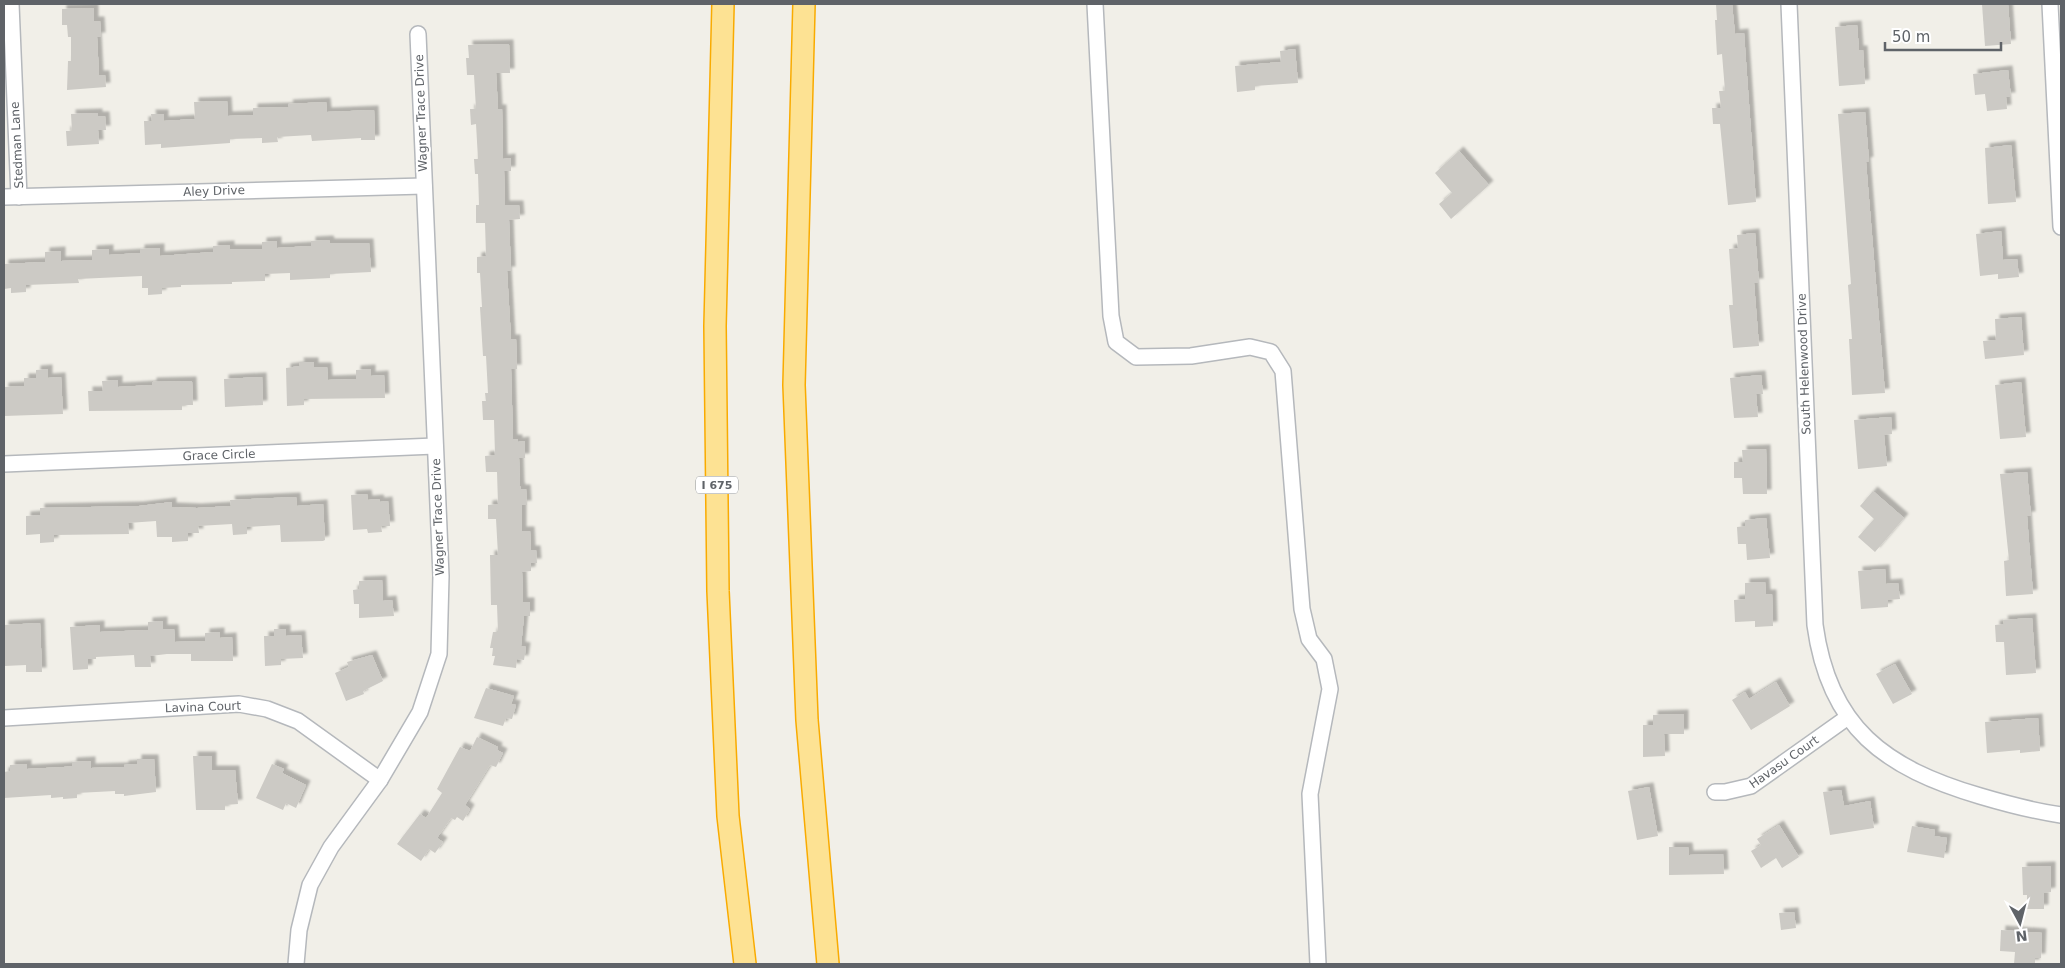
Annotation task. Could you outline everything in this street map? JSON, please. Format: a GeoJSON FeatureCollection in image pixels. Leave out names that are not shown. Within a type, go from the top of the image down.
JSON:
{"type":"FeatureCollection","features":[{"type":"Feature","properties":{"kind":"highway","name":"I 675"},"geometry":{"type":"LineString","coordinates":[[723,4],[715,326],[718,590],[728,816],[746,964]]}},
{"type":"Feature","properties":{"kind":"highway"},"geometry":{"type":"LineString","coordinates":[[804,4],[794,385],[807,720],[828,964]]}},
{"type":"Feature","properties":{"kind":"street","name":"Stedman Lane"},"geometry":{"type":"LineString","coordinates":[[11,4],[20,196]]}},
{"type":"Feature","properties":{"kind":"street"},"geometry":{"type":"LineString","coordinates":[[1095,4],[1111,316],[1116,342],[1136,357],[1191,356],[1250,347],[1272,352],[1283,371],[1302,609],[1309,639],[1324,659],[1330,688],[1310,794],[1318,964]]}},
{"type":"Feature","properties":{"kind":"street","name":"South Helenwood Drive"},"geometry":{"type":"LineString","coordinates":[[1789,4],[1815,625],[1825,674],[1835,696],[1848,717],[1864,736],[1882,752],[1906,768],[1932,781],[2032,811],[2061,815]]}},
{"type":"Feature","properties":{"kind":"street"},"geometry":{"type":"LineString","coordinates":[[2050,4],[2060,155],[2061,227]]}},
{"type":"Feature","properties":{"kind":"street","name":"Wagner Trace Drive"},"geometry":{"type":"LineString","coordinates":[[296,964],[299,930],[310,885],[331,847],[380,780],[420,712],[439,654],[441,576],[418,34]]}},
{"type":"Feature","properties":{"kind":"street","name":"Aley Drive"},"geometry":{"type":"LineString","coordinates":[[4,198],[20,196],[424,186]]}},
{"type":"Feature","properties":{"kind":"street","name":"Grace Circle"},"geometry":{"type":"LineString","coordinates":[[4,464],[435,446]]}},
{"type":"Feature","properties":{"kind":"street","name":"Lavina Court"},"geometry":{"type":"LineString","coordinates":[[4,718],[239,704],[267,710],[298,721],[380,780]]}},
{"type":"Feature","properties":{"kind":"street","name":"Havasu Court"},"geometry":{"type":"LineString","coordinates":[[1715,792],[1751,786],[1848,717]]}},
{"type":"Feature","properties":{"kind":"building"},"geometry":{"type":"Polygon","coordinates":[[[1716,4],[1732,4],[1735,34],[1744,33],[1756,202],[1728,205],[1720,124],[1713,124],[1712,108],[1721,108],[1719,91],[1725,91],[1722,54],[1717,55],[1716,4]]]}},
{"type":"Feature","properties":{"kind":"building"},"geometry":{"type":"Polygon","coordinates":[[[1982,4],[2008,4],[2011,44],[1985,46],[1982,4]]]}},
{"type":"Feature","properties":{"kind":"building"},"geometry":{"type":"Polygon","coordinates":[[[94,8],[94,21],[100,21],[101,37],[97,37],[99,75],[105,75],[106,87],[67,90],[68,61],[71,61],[71,37],[68,37],[67,25],[62,25],[62,9],[94,8]]]}},
{"type":"Feature","properties":{"kind":"building"},"geometry":{"type":"Polygon","coordinates":[[[1857,25],[1859,50],[1863,50],[1865,84],[1839,86],[1835,27],[1857,25]]]}},
{"type":"Feature","properties":{"kind":"building"},"geometry":{"type":"Polygon","coordinates":[[[509,44],[510,73],[496,73],[498,109],[502,109],[503,159],[511,158],[511,171],[504,171],[505,205],[519,205],[520,219],[509,220],[511,271],[507,271],[511,339],[516,339],[517,369],[511,369],[513,439],[518,439],[518,442],[525,441],[525,458],[519,458],[520,486],[521,489],[526,489],[527,505],[522,505],[522,531],[530,531],[531,550],[536,550],[537,563],[531,563],[531,571],[522,572],[523,602],[530,602],[530,616],[524,616],[521,646],[526,647],[524,660],[517,659],[516,668],[493,665],[495,656],[492,656],[493,648],[490,648],[493,632],[498,632],[497,605],[491,605],[490,555],[498,555],[496,519],[488,519],[488,505],[498,504],[497,472],[486,472],[485,456],[495,455],[494,420],[483,420],[482,401],[486,401],[485,393],[488,393],[486,356],[483,356],[480,273],[477,273],[477,257],[486,256],[485,223],[476,223],[476,205],[479,205],[478,174],[475,174],[474,159],[478,159],[476,124],[471,125],[470,109],[476,109],[474,75],[467,75],[466,58],[469,58],[468,45],[509,44]]]}},
{"type":"Feature","properties":{"kind":"building"},"geometry":{"type":"Polygon","coordinates":[[[1295,49],[1298,83],[1255,86],[1255,90],[1237,92],[1235,66],[1281,62],[1280,51],[1295,49]]]}},
{"type":"Feature","properties":{"kind":"building"},"geometry":{"type":"Polygon","coordinates":[[[2008,70],[2011,97],[2006,97],[2007,109],[1987,111],[1985,94],[1975,95],[1973,74],[2008,70]]]}},
{"type":"Feature","properties":{"kind":"building"},"geometry":{"type":"Polygon","coordinates":[[[227,101],[228,116],[253,115],[253,108],[289,107],[288,104],[326,102],[327,112],[374,110],[375,140],[361,140],[361,138],[312,141],[311,135],[277,137],[278,142],[262,143],[262,138],[230,139],[230,143],[161,148],[161,144],[145,145],[144,121],[152,121],[151,114],[164,114],[164,121],[195,119],[194,102],[227,101]]]}},
{"type":"Feature","properties":{"kind":"building"},"geometry":{"type":"Polygon","coordinates":[[[1865,112],[1869,161],[1866,162],[1885,393],[1852,395],[1849,339],[1852,339],[1848,285],[1851,284],[1838,114],[1865,112]]]}},
{"type":"Feature","properties":{"kind":"building"},"geometry":{"type":"Polygon","coordinates":[[[98,113],[98,116],[105,116],[106,130],[98,130],[99,144],[67,146],[66,131],[72,131],[71,114],[98,113]]]}},
{"type":"Feature","properties":{"kind":"building"},"geometry":{"type":"Polygon","coordinates":[[[2011,145],[2016,202],[1988,204],[1985,148],[2011,145]]]}},
{"type":"Feature","properties":{"kind":"building"},"geometry":{"type":"Polygon","coordinates":[[[1459,151],[1489,185],[1451,219],[1439,204],[1452,193],[1435,173],[1459,151]]]}},
{"type":"Feature","properties":{"kind":"building"},"geometry":{"type":"Polygon","coordinates":[[[2001,231],[2003,260],[2017,259],[2019,277],[1998,279],[1998,274],[1980,276],[1976,234],[2001,231]]]}},
{"type":"Feature","properties":{"kind":"building"},"geometry":{"type":"Polygon","coordinates":[[[1755,233],[1759,283],[1754,283],[1759,346],[1733,348],[1729,305],[1733,305],[1729,249],[1738,248],[1737,235],[1755,233]]]}},
{"type":"Feature","properties":{"kind":"building"},"geometry":{"type":"Polygon","coordinates":[[[329,240],[330,243],[369,243],[371,272],[330,274],[330,278],[290,280],[290,273],[265,274],[265,281],[181,285],[181,287],[162,288],[162,294],[148,295],[148,288],[142,288],[142,276],[78,279],[79,283],[26,285],[26,292],[11,293],[11,288],[4,289],[4,264],[45,262],[45,252],[61,251],[61,261],[92,260],[92,250],[109,249],[109,255],[140,253],[140,249],[160,248],[160,256],[213,252],[213,246],[230,245],[230,249],[262,249],[262,242],[277,241],[277,248],[311,246],[311,241],[329,240]]]}},
{"type":"Feature","properties":{"kind":"building"},"geometry":{"type":"Polygon","coordinates":[[[2021,317],[2024,355],[1985,359],[1983,341],[1996,340],[1995,319],[2021,317]]]}},
{"type":"Feature","properties":{"kind":"building"},"geometry":{"type":"Polygon","coordinates":[[[299,362],[314,362],[314,367],[327,367],[328,380],[356,379],[356,370],[371,369],[371,376],[384,375],[385,398],[304,399],[304,405],[287,406],[286,368],[300,366],[299,362]]]}},
{"type":"Feature","properties":{"kind":"building"},"geometry":{"type":"Polygon","coordinates":[[[48,369],[48,378],[61,377],[63,414],[4,416],[4,387],[24,386],[24,378],[36,378],[36,370],[48,369]]]}},
{"type":"Feature","properties":{"kind":"building"},"geometry":{"type":"Polygon","coordinates":[[[1761,375],[1763,394],[1756,394],[1758,417],[1734,418],[1730,378],[1761,375]]]}},
{"type":"Feature","properties":{"kind":"building"},"geometry":{"type":"Polygon","coordinates":[[[262,377],[263,405],[225,407],[224,379],[262,377]]]}},
{"type":"Feature","properties":{"kind":"building"},"geometry":{"type":"Polygon","coordinates":[[[118,380],[118,387],[152,385],[152,382],[192,381],[193,405],[182,405],[182,410],[89,411],[88,391],[103,391],[102,381],[118,380]]]}},
{"type":"Feature","properties":{"kind":"building"},"geometry":{"type":"Polygon","coordinates":[[[2021,382],[2026,437],[2000,439],[1995,385],[2021,382]]]}},
{"type":"Feature","properties":{"kind":"building"},"geometry":{"type":"Polygon","coordinates":[[[1891,417],[1892,434],[1884,435],[1887,466],[1858,469],[1854,420],[1891,417]]]}},
{"type":"Feature","properties":{"kind":"building"},"geometry":{"type":"Polygon","coordinates":[[[1766,449],[1767,494],[1743,494],[1742,478],[1734,478],[1734,462],[1743,462],[1742,450],[1766,449]]]}},
{"type":"Feature","properties":{"kind":"building"},"geometry":{"type":"Polygon","coordinates":[[[2027,472],[2031,516],[2027,516],[2033,594],[2006,596],[2004,561],[2009,560],[2000,474],[2027,472]]]}},
{"type":"Feature","properties":{"kind":"building"},"geometry":{"type":"Polygon","coordinates":[[[1873,491],[1904,518],[1875,552],[1858,537],[1874,519],[1860,506],[1873,491]]]}},
{"type":"Feature","properties":{"kind":"building"},"geometry":{"type":"Polygon","coordinates":[[[367,494],[368,500],[379,499],[380,502],[388,501],[390,526],[381,526],[382,532],[368,533],[367,529],[353,530],[351,495],[367,494]]]}},
{"type":"Feature","properties":{"kind":"building"},"geometry":{"type":"Polygon","coordinates":[[[296,497],[297,506],[323,504],[325,540],[281,542],[280,525],[247,527],[247,534],[233,535],[232,524],[198,526],[199,533],[188,533],[188,541],[172,542],[172,537],[157,537],[156,521],[128,523],[129,534],[54,535],[54,542],[40,543],[40,534],[26,535],[26,516],[40,515],[40,508],[139,506],[172,502],[172,507],[197,508],[231,506],[230,500],[296,497]]]}},
{"type":"Feature","properties":{"kind":"building"},"geometry":{"type":"Polygon","coordinates":[[[1766,518],[1770,558],[1747,560],[1746,544],[1738,544],[1737,527],[1745,526],[1745,520],[1766,518]]]}},
{"type":"Feature","properties":{"kind":"building"},"geometry":{"type":"Polygon","coordinates":[[[1885,569],[1886,584],[1898,583],[1900,599],[1888,600],[1888,607],[1861,609],[1858,571],[1885,569]]]}},
{"type":"Feature","properties":{"kind":"building"},"geometry":{"type":"Polygon","coordinates":[[[382,580],[383,601],[392,600],[394,616],[359,618],[359,604],[354,604],[353,590],[359,589],[359,581],[382,580]]]}},
{"type":"Feature","properties":{"kind":"building"},"geometry":{"type":"Polygon","coordinates":[[[1765,582],[1766,594],[1772,594],[1773,626],[1755,627],[1755,621],[1735,622],[1734,600],[1745,599],[1745,583],[1765,582]]]}},
{"type":"Feature","properties":{"kind":"building"},"geometry":{"type":"Polygon","coordinates":[[[2032,618],[2036,673],[2006,675],[2004,642],[1996,642],[1995,625],[2004,624],[2003,620],[2032,618]]]}},
{"type":"Feature","properties":{"kind":"building"},"geometry":{"type":"Polygon","coordinates":[[[163,621],[163,629],[174,629],[175,642],[205,641],[205,633],[220,632],[220,638],[232,637],[233,661],[191,661],[191,654],[167,654],[150,656],[151,667],[135,667],[134,655],[96,657],[96,659],[88,659],[88,669],[73,670],[70,627],[100,625],[100,632],[148,630],[148,622],[163,621]]]}},
{"type":"Feature","properties":{"kind":"building"},"geometry":{"type":"Polygon","coordinates":[[[40,623],[42,672],[26,672],[26,665],[4,666],[4,625],[40,623]]]}},
{"type":"Feature","properties":{"kind":"building"},"geometry":{"type":"Polygon","coordinates":[[[274,629],[286,629],[286,636],[301,635],[303,658],[281,659],[281,665],[265,666],[264,636],[274,636],[274,629]]]}},
{"type":"Feature","properties":{"kind":"building"},"geometry":{"type":"Polygon","coordinates":[[[372,655],[383,681],[363,691],[364,694],[346,701],[335,673],[349,667],[347,662],[372,655]]]}},
{"type":"Feature","properties":{"kind":"building"},"geometry":{"type":"Polygon","coordinates":[[[1895,664],[1912,694],[1893,704],[1876,674],[1895,664]]]}},
{"type":"Feature","properties":{"kind":"building"},"geometry":{"type":"Polygon","coordinates":[[[1776,682],[1790,706],[1751,730],[1732,700],[1745,692],[1749,699],[1776,682]]]}},
{"type":"Feature","properties":{"kind":"building"},"geometry":{"type":"Polygon","coordinates":[[[486,688],[514,696],[511,704],[516,705],[512,719],[506,718],[503,726],[474,718],[486,688]]]}},
{"type":"Feature","properties":{"kind":"building"},"geometry":{"type":"Polygon","coordinates":[[[1684,714],[1684,734],[1664,734],[1665,756],[1643,757],[1643,725],[1653,725],[1653,715],[1684,714]]]}},
{"type":"Feature","properties":{"kind":"building"},"geometry":{"type":"Polygon","coordinates":[[[2038,718],[2040,751],[2020,753],[2020,750],[1987,753],[1985,722],[2038,718]]]}},
{"type":"Feature","properties":{"kind":"building"},"geometry":{"type":"Polygon","coordinates":[[[477,737],[498,747],[497,750],[503,753],[496,767],[490,765],[465,805],[470,809],[463,821],[457,817],[455,820],[451,818],[437,838],[443,842],[435,853],[429,849],[421,861],[397,844],[420,814],[426,818],[442,793],[437,789],[460,747],[470,751],[477,737]]]}},
{"type":"Feature","properties":{"kind":"building"},"geometry":{"type":"Polygon","coordinates":[[[193,756],[212,756],[212,770],[235,770],[238,804],[225,805],[225,810],[196,810],[193,756]]]}},
{"type":"Feature","properties":{"kind":"building"},"geometry":{"type":"Polygon","coordinates":[[[137,759],[154,759],[156,792],[124,796],[124,794],[115,794],[115,791],[77,793],[77,798],[63,799],[63,797],[51,798],[51,795],[4,798],[4,772],[10,771],[10,765],[27,764],[27,769],[72,766],[72,762],[91,761],[91,768],[124,767],[124,765],[137,764],[137,759]]]}},
{"type":"Feature","properties":{"kind":"building"},"geometry":{"type":"Polygon","coordinates":[[[272,764],[284,769],[282,773],[306,785],[296,808],[286,803],[283,810],[256,798],[272,764]]]}},
{"type":"Feature","properties":{"kind":"building"},"geometry":{"type":"Polygon","coordinates":[[[1649,787],[1658,836],[1637,840],[1628,791],[1649,787]]]}},
{"type":"Feature","properties":{"kind":"building"},"geometry":{"type":"Polygon","coordinates":[[[1841,790],[1844,806],[1870,801],[1874,828],[1830,835],[1823,792],[1841,790]]]}},
{"type":"Feature","properties":{"kind":"building"},"geometry":{"type":"Polygon","coordinates":[[[1779,825],[1799,857],[1782,868],[1776,858],[1761,868],[1751,851],[1761,845],[1757,839],[1779,825]]]}},
{"type":"Feature","properties":{"kind":"building"},"geometry":{"type":"Polygon","coordinates":[[[1912,826],[1935,830],[1934,836],[1947,838],[1944,858],[1907,852],[1912,826]]]}},
{"type":"Feature","properties":{"kind":"building"},"geometry":{"type":"Polygon","coordinates":[[[1669,847],[1688,847],[1689,855],[1723,854],[1724,874],[1669,875],[1669,847]]]}},
{"type":"Feature","properties":{"kind":"building"},"geometry":{"type":"Polygon","coordinates":[[[2051,866],[2051,892],[2044,893],[2044,909],[2027,909],[2027,895],[2023,895],[2022,867],[2051,866]]]}},
{"type":"Feature","properties":{"kind":"building"},"geometry":{"type":"Polygon","coordinates":[[[1794,912],[1796,928],[1781,930],[1779,913],[1794,912]]]}},
{"type":"Feature","properties":{"kind":"building"},"geometry":{"type":"Polygon","coordinates":[[[2001,930],[2042,933],[2041,958],[2035,958],[2035,964],[2014,964],[2015,952],[2000,951],[2001,930]]]}}]}
